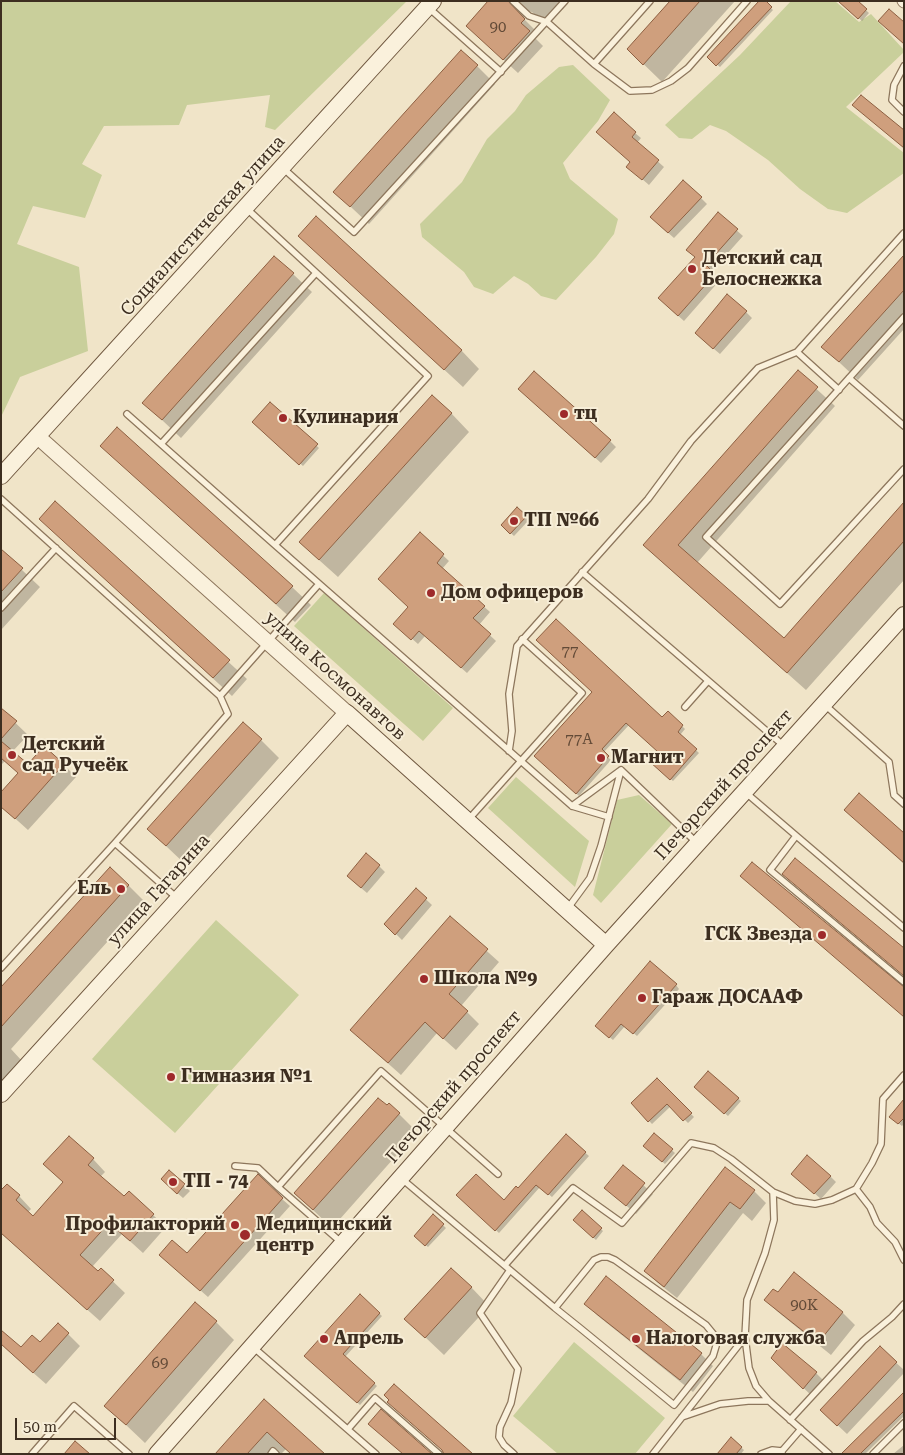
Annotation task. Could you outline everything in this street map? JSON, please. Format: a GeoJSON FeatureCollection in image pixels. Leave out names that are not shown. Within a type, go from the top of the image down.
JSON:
{"type":"FeatureCollection","features":[{"type":"Feature","properties":{"kind":"main road","name":"Социалистическая улица"},"geometry":{"type":"LineString","coordinates":[[1,476],[430,4]]}},
{"type":"Feature","properties":{"kind":"main road","name":"Печорский проспект"},"geometry":{"type":"LineString","coordinates":[[157,1454],[606,945],[904,615]]}},
{"type":"Feature","properties":{"kind":"main road","name":"улица Космонавтов"},"geometry":{"type":"LineString","coordinates":[[347,713],[606,945]]}},
{"type":"Feature","properties":{"kind":"main road","name":"улица Гагарина"},"geometry":{"type":"LineString","coordinates":[[1,1094],[347,713]]}},
{"type":"Feature","properties":{"kind":"street","name":"улица Космонавтов"},"geometry":{"type":"LineString","coordinates":[[37,436],[347,713]]}},
{"type":"Feature","properties":{"kind":"lane"},"geometry":{"type":"LineString","coordinates":[[513,1],[530,16],[547,22],[594,64],[630,91],[652,90],[671,81],[688,68],[747,1]]}},
{"type":"Feature","properties":{"kind":"lane"},"geometry":{"type":"LineString","coordinates":[[282,168],[354,232],[565,1]]}},
{"type":"Feature","properties":{"kind":"lane"},"geometry":{"type":"LineString","coordinates":[[594,64],[650,1]]}},
{"type":"Feature","properties":{"kind":"lane"},"geometry":{"type":"LineString","coordinates":[[430,4],[500,72]]}},
{"type":"Feature","properties":{"kind":"lane"},"geometry":{"type":"LineString","coordinates":[[904,66],[894,86],[892,100],[904,112]]}},
{"type":"Feature","properties":{"kind":"lane"},"geometry":{"type":"LineString","coordinates":[[246,208],[428,376],[275,545]]}},
{"type":"Feature","properties":{"kind":"lane"},"geometry":{"type":"LineString","coordinates":[[509,751],[512,731],[509,694],[517,646],[648,499],[691,441],[758,368],[797,352],[904,232]]}},
{"type":"Feature","properties":{"kind":"lane"},"geometry":{"type":"LineString","coordinates":[[161,444],[316,274]]}},
{"type":"Feature","properties":{"kind":"lane"},"geometry":{"type":"LineString","coordinates":[[904,317],[706,537],[780,604],[904,469]]}},
{"type":"Feature","properties":{"kind":"lane"},"geometry":{"type":"LineString","coordinates":[[797,352],[838,390]]}},
{"type":"Feature","properties":{"kind":"lane"},"geometry":{"type":"LineString","coordinates":[[849,378],[903,423]]}},
{"type":"Feature","properties":{"kind":"lane"},"geometry":{"type":"LineString","coordinates":[[127,414],[572,806],[609,817]]}},
{"type":"Feature","properties":{"kind":"lane"},"geometry":{"type":"LineString","coordinates":[[1,498],[220,696],[228,714],[115,843],[1,968]]}},
{"type":"Feature","properties":{"kind":"lane"},"geometry":{"type":"LineString","coordinates":[[1,608],[56,548]]}},
{"type":"Feature","properties":{"kind":"lane"},"geometry":{"type":"LineString","coordinates":[[582,572],[785,747]]}},
{"type":"Feature","properties":{"kind":"lane"},"geometry":{"type":"LineString","coordinates":[[220,696],[319,584]]}},
{"type":"Feature","properties":{"kind":"lane"},"geometry":{"type":"LineString","coordinates":[[467,821],[582,693],[522,640]]}},
{"type":"Feature","properties":{"kind":"lane"},"geometry":{"type":"LineString","coordinates":[[685,707],[708,681]]}},
{"type":"Feature","properties":{"kind":"lane"},"geometry":{"type":"LineString","coordinates":[[824,704],[889,762],[894,795],[904,804]]}},
{"type":"Feature","properties":{"kind":"lane"},"geometry":{"type":"LineString","coordinates":[[572,806],[621,770]]}},
{"type":"Feature","properties":{"kind":"lane"},"geometry":{"type":"LineString","coordinates":[[566,910],[590,878],[621,770]]}},
{"type":"Feature","properties":{"kind":"lane"},"geometry":{"type":"LineString","coordinates":[[621,770],[698,844]]}},
{"type":"Feature","properties":{"kind":"lane"},"geometry":{"type":"LineString","coordinates":[[745,792],[904,928]]}},
{"type":"Feature","properties":{"kind":"lane"},"geometry":{"type":"LineString","coordinates":[[796,836],[770,870],[904,982]]}},
{"type":"Feature","properties":{"kind":"lane"},"geometry":{"type":"LineString","coordinates":[[115,843],[178,899]]}},
{"type":"Feature","properties":{"kind":"lane"},"geometry":{"type":"LineString","coordinates":[[278,1187],[381,1071],[498,1174]]}},
{"type":"Feature","properties":{"kind":"lane"},"geometry":{"type":"LineString","coordinates":[[504,1265],[573,1188],[622,1223],[691,1143],[714,1148],[732,1159],[773,1192],[795,1201],[815,1204],[832,1200],[856,1189],[881,1144],[883,1099],[904,1075]]}},
{"type":"Feature","properties":{"kind":"lane"},"geometry":{"type":"LineString","coordinates":[[235,1166],[258,1168],[342,1244]]}},
{"type":"Feature","properties":{"kind":"lane"},"geometry":{"type":"LineString","coordinates":[[400,1178],[555,1308],[674,1406],[713,1356],[716,1346],[714,1336],[706,1325],[608,1256],[594,1260],[555,1308]]}},
{"type":"Feature","properties":{"kind":"lane"},"geometry":{"type":"LineString","coordinates":[[856,1189],[870,1207],[877,1223],[895,1242],[904,1260]]}},
{"type":"Feature","properties":{"kind":"lane"},"geometry":{"type":"LineString","coordinates":[[773,1192],[774,1220],[765,1253],[747,1300],[745,1337],[749,1368],[756,1386],[769,1401],[829,1454]]}},
{"type":"Feature","properties":{"kind":"lane"},"geometry":{"type":"LineString","coordinates":[[510,1270],[480,1314],[518,1369],[511,1403],[500,1427],[499,1437],[504,1445],[514,1454]]}},
{"type":"Feature","properties":{"kind":"lane"},"geometry":{"type":"LineString","coordinates":[[790,1420],[863,1341],[892,1317],[904,1304]]}},
{"type":"Feature","properties":{"kind":"lane"},"geometry":{"type":"LineString","coordinates":[[652,1454],[745,1337]]}},
{"type":"Feature","properties":{"kind":"lane"},"geometry":{"type":"LineString","coordinates":[[252,1346],[376,1454]]}},
{"type":"Feature","properties":{"kind":"lane"},"geometry":{"type":"LineString","coordinates":[[348,1429],[375,1398],[439,1454]]}},
{"type":"Feature","properties":{"kind":"lane"},"geometry":{"type":"LineString","coordinates":[[682,1416],[720,1404],[769,1401]]}},
{"type":"Feature","properties":{"kind":"lane"},"geometry":{"type":"LineString","coordinates":[[32,1454],[74,1406],[129,1454]]}},
{"type":"Feature","properties":{"kind":"lane"},"geometry":{"type":"LineString","coordinates":[[873,1454],[904,1423]]}},
{"type":"Feature","properties":{"kind":"lane"},"geometry":{"type":"LineString","coordinates":[[761,1454],[772,1450],[782,1452],[801,1429]]}},
{"type":"Feature","properties":{"kind":"lane"},"geometry":{"type":"LineString","coordinates":[[271,1454],[273,1451],[276,1454]]}},
{"type":"Feature","properties":{"kind":"green space"},"geometry":{"type":"Polygon","coordinates":[[[1,1],[407,1],[275,130],[265,127],[270,95],[187,105],[179,125],[104,126],[82,164],[102,175],[85,218],[33,206],[17,244],[79,267],[88,351],[20,377],[1,417],[1,1]]]}},
{"type":"Feature","properties":{"kind":"green space"},"geometry":{"type":"Polygon","coordinates":[[[791,1],[835,1],[859,22],[871,14],[904,50],[846,107],[904,153],[904,173],[847,213],[828,209],[800,189],[768,160],[726,131],[710,125],[692,139],[679,138],[665,125],[740,55],[791,1]]]}},
{"type":"Feature","properties":{"kind":"green space"},"geometry":{"type":"Polygon","coordinates":[[[573,65],[610,100],[598,121],[563,163],[570,179],[618,219],[614,234],[596,257],[556,300],[541,296],[528,284],[514,276],[493,294],[474,287],[464,272],[422,237],[420,224],[462,182],[487,139],[515,111],[526,95],[559,67],[573,65]]]}},
{"type":"Feature","properties":{"kind":"green space"},"geometry":{"type":"Polygon","coordinates":[[[324,593],[453,708],[423,741],[294,626],[324,593]]]}},
{"type":"Feature","properties":{"kind":"green space"},"geometry":{"type":"Polygon","coordinates":[[[516,777],[589,841],[575,887],[488,808],[516,777]]]}},
{"type":"Feature","properties":{"kind":"green space"},"geometry":{"type":"Polygon","coordinates":[[[639,795],[672,824],[601,903],[593,895],[617,800],[639,795]]]}},
{"type":"Feature","properties":{"kind":"green space"},"geometry":{"type":"Polygon","coordinates":[[[216,920],[299,995],[175,1133],[92,1059],[216,920]]]}},
{"type":"Feature","properties":{"kind":"green space"},"geometry":{"type":"Polygon","coordinates":[[[574,1342],[665,1418],[635,1454],[558,1454],[513,1416],[574,1342]]]}},
{"type":"Feature","properties":{"kind":"building"},"geometry":{"type":"Polygon","coordinates":[[[488,1],[508,1],[525,19],[521,23],[530,31],[503,60],[466,26],[488,1]]]}},
{"type":"Feature","properties":{"kind":"building"},"geometry":{"type":"Polygon","coordinates":[[[670,1],[700,1],[643,65],[627,49],[670,1]]]}},
{"type":"Feature","properties":{"kind":"building"},"geometry":{"type":"Polygon","coordinates":[[[759,1],[766,1],[772,7],[716,66],[707,57],[759,1]]]}},
{"type":"Feature","properties":{"kind":"building"},"geometry":{"type":"Polygon","coordinates":[[[838,1],[858,1],[867,9],[858,19],[838,1]]]}},
{"type":"Feature","properties":{"kind":"building"},"geometry":{"type":"Polygon","coordinates":[[[889,9],[904,22],[904,44],[878,21],[889,9]]]}},
{"type":"Feature","properties":{"kind":"building"},"geometry":{"type":"Polygon","coordinates":[[[461,50],[478,65],[350,207],[333,192],[461,50]]]}},
{"type":"Feature","properties":{"kind":"building"},"geometry":{"type":"Polygon","coordinates":[[[861,95],[904,130],[904,148],[852,105],[861,95]]]}},
{"type":"Feature","properties":{"kind":"building"},"geometry":{"type":"Polygon","coordinates":[[[614,112],[636,132],[632,137],[659,160],[642,180],[626,167],[630,162],[596,132],[614,112]]]}},
{"type":"Feature","properties":{"kind":"building"},"geometry":{"type":"Polygon","coordinates":[[[683,180],[702,197],[668,233],[650,217],[683,180]]]}},
{"type":"Feature","properties":{"kind":"building"},"geometry":{"type":"Polygon","coordinates":[[[718,212],[738,229],[706,265],[715,274],[678,316],[658,298],[695,257],[686,250],[718,212]]]}},
{"type":"Feature","properties":{"kind":"building"},"geometry":{"type":"Polygon","coordinates":[[[316,216],[462,350],[444,370],[298,236],[316,216]]]}},
{"type":"Feature","properties":{"kind":"building"},"geometry":{"type":"Polygon","coordinates":[[[904,255],[904,290],[839,362],[821,347],[904,255]]]}},
{"type":"Feature","properties":{"kind":"building"},"geometry":{"type":"Polygon","coordinates":[[[274,256],[294,273],[162,420],[142,403],[274,256]]]}},
{"type":"Feature","properties":{"kind":"building"},"geometry":{"type":"Polygon","coordinates":[[[727,294],[747,311],[713,349],[695,333],[727,294]]]}},
{"type":"Feature","properties":{"kind":"building"},"geometry":{"type":"Polygon","coordinates":[[[798,370],[818,387],[678,545],[784,638],[904,502],[904,541],[787,673],[643,545],[798,370]]]}},
{"type":"Feature","properties":{"kind":"building","name":"тц"},"geometry":{"type":"Polygon","coordinates":[[[534,371],[611,440],[595,458],[518,389],[534,371]]]}},
{"type":"Feature","properties":{"kind":"building"},"geometry":{"type":"Polygon","coordinates":[[[432,395],[452,413],[319,560],[299,542],[432,395]]]}},
{"type":"Feature","properties":{"kind":"building"},"geometry":{"type":"Polygon","coordinates":[[[270,402],[318,444],[299,465],[252,422],[270,402]]]}},
{"type":"Feature","properties":{"kind":"building"},"geometry":{"type":"Polygon","coordinates":[[[117,427],[293,586],[276,604],[100,446],[117,427]]]}},
{"type":"Feature","properties":{"kind":"building"},"geometry":{"type":"Polygon","coordinates":[[[55,501],[230,660],[213,678],[39,519],[55,501]]]}},
{"type":"Feature","properties":{"kind":"building","name":"ТП №66"},"geometry":{"type":"Polygon","coordinates":[[[517,507],[527,516],[510,534],[501,525],[517,507]]]}},
{"type":"Feature","properties":{"kind":"building","name":"Дом офицеров"},"geometry":{"type":"Polygon","coordinates":[[[420,532],[444,554],[437,563],[485,606],[473,618],[491,634],[461,668],[419,631],[411,640],[393,624],[408,607],[378,579],[420,532]]]}},
{"type":"Feature","properties":{"kind":"building"},"geometry":{"type":"Polygon","coordinates":[[[1,549],[23,568],[1,592],[1,549]]]}},
{"type":"Feature","properties":{"kind":"building"},"geometry":{"type":"Polygon","coordinates":[[[556,619],[662,717],[668,711],[683,725],[678,732],[697,749],[670,780],[650,762],[658,752],[626,723],[602,749],[609,756],[576,794],[534,756],[592,692],[536,640],[556,619]]]}},
{"type":"Feature","properties":{"kind":"building"},"geometry":{"type":"Polygon","coordinates":[[[1,708],[17,721],[1,739],[1,708]]]}},
{"type":"Feature","properties":{"kind":"building"},"geometry":{"type":"Polygon","coordinates":[[[243,722],[262,739],[166,846],[147,829],[243,722]]]}},
{"type":"Feature","properties":{"kind":"building"},"geometry":{"type":"Polygon","coordinates":[[[1,741],[28,764],[44,746],[64,764],[15,819],[1,807],[1,792],[18,773],[1,758],[1,741]]]}},
{"type":"Feature","properties":{"kind":"building"},"geometry":{"type":"Polygon","coordinates":[[[859,793],[904,833],[904,863],[844,810],[859,793]]]}},
{"type":"Feature","properties":{"kind":"building"},"geometry":{"type":"Polygon","coordinates":[[[366,853],[380,865],[361,888],[347,876],[366,853]]]}},
{"type":"Feature","properties":{"kind":"building","name":"ГСК Звезда"},"geometry":{"type":"Polygon","coordinates":[[[795,858],[904,948],[904,976],[782,874],[795,858]]]}},
{"type":"Feature","properties":{"kind":"building","name":"ГСК Звезда"},"geometry":{"type":"Polygon","coordinates":[[[752,862],[904,987],[904,1017],[740,876],[752,862]]]}},
{"type":"Feature","properties":{"kind":"building"},"geometry":{"type":"Polygon","coordinates":[[[110,867],[129,885],[1,1027],[1,987],[110,867]]]}},
{"type":"Feature","properties":{"kind":"building"},"geometry":{"type":"Polygon","coordinates":[[[416,888],[427,898],[395,935],[384,924],[416,888]]]}},
{"type":"Feature","properties":{"kind":"building"},"geometry":{"type":"Polygon","coordinates":[[[450,916],[488,949],[449,994],[468,1011],[443,1039],[425,1022],[388,1063],[350,1030],[450,916]]]}},
{"type":"Feature","properties":{"kind":"building","name":"Гараж ДОСААФ"},"geometry":{"type":"Polygon","coordinates":[[[650,961],[677,984],[633,1034],[621,1024],[609,1038],[595,1026],[650,961]]]}},
{"type":"Feature","properties":{"kind":"building"},"geometry":{"type":"Polygon","coordinates":[[[708,1071],[739,1098],[724,1114],[694,1087],[708,1071]]]}},
{"type":"Feature","properties":{"kind":"building"},"geometry":{"type":"Polygon","coordinates":[[[657,1078],[692,1113],[683,1121],[667,1104],[648,1122],[631,1103],[657,1078]]]}},
{"type":"Feature","properties":{"kind":"building"},"geometry":{"type":"Polygon","coordinates":[[[378,1098],[387,1105],[389,1103],[400,1113],[313,1210],[294,1193],[378,1098]]]}},
{"type":"Feature","properties":{"kind":"building"},"geometry":{"type":"Polygon","coordinates":[[[904,1099],[904,1118],[898,1124],[889,1117],[904,1099]]]}},
{"type":"Feature","properties":{"kind":"building"},"geometry":{"type":"Polygon","coordinates":[[[654,1133],[673,1149],[662,1162],[643,1146],[654,1133]]]}},
{"type":"Feature","properties":{"kind":"building"},"geometry":{"type":"Polygon","coordinates":[[[566,1134],[586,1152],[548,1195],[536,1185],[495,1231],[456,1195],[476,1174],[504,1200],[516,1186],[518,1188],[566,1134]]]}},
{"type":"Feature","properties":{"kind":"building"},"geometry":{"type":"Polygon","coordinates":[[[69,1136],[94,1158],[88,1165],[124,1196],[129,1191],[154,1214],[130,1241],[109,1223],[80,1255],[98,1271],[101,1268],[114,1280],[87,1310],[1,1233],[1,1190],[7,1184],[20,1195],[16,1200],[33,1216],[63,1182],[43,1164],[69,1136]]]}},
{"type":"Feature","properties":{"kind":"building"},"geometry":{"type":"Polygon","coordinates":[[[807,1155],[831,1176],[814,1194],[791,1174],[807,1155]]]}},
{"type":"Feature","properties":{"kind":"building"},"geometry":{"type":"Polygon","coordinates":[[[623,1165],[645,1183],[626,1206],[604,1188],[623,1165]]]}},
{"type":"Feature","properties":{"kind":"building"},"geometry":{"type":"Polygon","coordinates":[[[725,1167],[755,1190],[740,1209],[730,1202],[664,1287],[644,1271],[725,1167]]]}},
{"type":"Feature","properties":{"kind":"building","name":"ТП - 74"},"geometry":{"type":"Polygon","coordinates":[[[169,1170],[185,1184],[177,1194],[161,1179],[169,1170]]]}},
{"type":"Feature","properties":{"kind":"building","name":"Профилакторий"},"geometry":{"type":"Polygon","coordinates":[[[258,1174],[283,1198],[200,1291],[159,1255],[172,1240],[187,1253],[258,1174]]]}},
{"type":"Feature","properties":{"kind":"building"},"geometry":{"type":"Polygon","coordinates":[[[582,1210],[602,1228],[593,1238],[573,1220],[582,1210]]]}},
{"type":"Feature","properties":{"kind":"building"},"geometry":{"type":"Polygon","coordinates":[[[433,1214],[444,1224],[425,1246],[414,1236],[433,1214]]]}},
{"type":"Feature","properties":{"kind":"building"},"geometry":{"type":"Polygon","coordinates":[[[451,1268],[472,1287],[425,1338],[404,1319],[451,1268]]]}},
{"type":"Feature","properties":{"kind":"building"},"geometry":{"type":"Polygon","coordinates":[[[794,1272],[843,1312],[818,1343],[764,1300],[773,1289],[778,1292],[794,1272]]]}},
{"type":"Feature","properties":{"kind":"building"},"geometry":{"type":"Polygon","coordinates":[[[606,1276],[702,1353],[680,1380],[584,1304],[606,1276]]]}},
{"type":"Feature","properties":{"kind":"building"},"geometry":{"type":"Polygon","coordinates":[[[360,1294],[380,1313],[343,1354],[375,1383],[357,1403],[304,1356],[360,1294]]]}},
{"type":"Feature","properties":{"kind":"building"},"geometry":{"type":"Polygon","coordinates":[[[195,1302],[217,1321],[126,1425],[104,1406],[195,1302]]]}},
{"type":"Feature","properties":{"kind":"building"},"geometry":{"type":"Polygon","coordinates":[[[58,1323],[69,1333],[33,1373],[1,1344],[1,1330],[21,1347],[32,1335],[40,1342],[58,1323]]]}},
{"type":"Feature","properties":{"kind":"building"},"geometry":{"type":"Polygon","coordinates":[[[782,1343],[817,1372],[803,1389],[771,1358],[782,1343]]]}},
{"type":"Feature","properties":{"kind":"building"},"geometry":{"type":"Polygon","coordinates":[[[880,1346],[897,1362],[837,1426],[820,1410],[880,1346]]]}},
{"type":"Feature","properties":{"kind":"building"},"geometry":{"type":"Polygon","coordinates":[[[394,1384],[473,1454],[444,1454],[442,1450],[387,1402],[389,1400],[384,1395],[394,1384]]]}},
{"type":"Feature","properties":{"kind":"building"},"geometry":{"type":"Polygon","coordinates":[[[904,1392],[904,1411],[860,1454],[841,1454],[904,1392]]]}},
{"type":"Feature","properties":{"kind":"building"},"geometry":{"type":"Polygon","coordinates":[[[264,1399],[325,1454],[291,1454],[267,1432],[247,1454],[215,1454],[264,1399]]]}},
{"type":"Feature","properties":{"kind":"building"},"geometry":{"type":"Polygon","coordinates":[[[381,1409],[432,1454],[403,1454],[368,1424],[381,1409]]]}},
{"type":"Feature","properties":{"kind":"building"},"geometry":{"type":"Polygon","coordinates":[[[731,1437],[742,1447],[736,1454],[717,1454],[731,1437]]]}},
{"type":"Feature","properties":{"kind":"building"},"geometry":{"type":"Polygon","coordinates":[[[75,1441],[90,1454],[64,1454],[75,1441]]]}},
{"type":"Feature","properties":{"kind":"place","name":"Детский сад Белоснежка"},"geometry":{"type":"Point","coordinates":[692,269]}},
{"type":"Feature","properties":{"kind":"place","name":"тц"},"geometry":{"type":"Point","coordinates":[564,414]}},
{"type":"Feature","properties":{"kind":"place","name":"Кулинария"},"geometry":{"type":"Point","coordinates":[283,418]}},
{"type":"Feature","properties":{"kind":"place","name":"ТП №66"},"geometry":{"type":"Point","coordinates":[514,521]}},
{"type":"Feature","properties":{"kind":"place","name":"Дом офицеров"},"geometry":{"type":"Point","coordinates":[431,593]}},
{"type":"Feature","properties":{"kind":"place","name":"Детский сад Ручеёк"},"geometry":{"type":"Point","coordinates":[12,755]}},
{"type":"Feature","properties":{"kind":"place","name":"Магнит"},"geometry":{"type":"Point","coordinates":[601,758]}},
{"type":"Feature","properties":{"kind":"place","name":"Ель"},"geometry":{"type":"Point","coordinates":[121,889]}},
{"type":"Feature","properties":{"kind":"place","name":"ГСК Звезда"},"geometry":{"type":"Point","coordinates":[822,935]}},
{"type":"Feature","properties":{"kind":"place","name":"Школа №9"},"geometry":{"type":"Point","coordinates":[424,979]}},
{"type":"Feature","properties":{"kind":"place","name":"Гараж ДОСААФ"},"geometry":{"type":"Point","coordinates":[642,998]}},
{"type":"Feature","properties":{"kind":"place","name":"Гимназия №1"},"geometry":{"type":"Point","coordinates":[171,1077]}},
{"type":"Feature","properties":{"kind":"place","name":"ТП - 74"},"geometry":{"type":"Point","coordinates":[173,1182]}},
{"type":"Feature","properties":{"kind":"place","name":"Профилакторий"},"geometry":{"type":"Point","coordinates":[235,1225]}},
{"type":"Feature","properties":{"kind":"place","name":"Медицинский центр"},"geometry":{"type":"Point","coordinates":[245,1235]}},
{"type":"Feature","properties":{"kind":"place","name":"Апрель"},"geometry":{"type":"Point","coordinates":[324,1339]}},
{"type":"Feature","properties":{"kind":"place","name":"Налоговая служба"},"geometry":{"type":"Point","coordinates":[636,1339]}}]}
